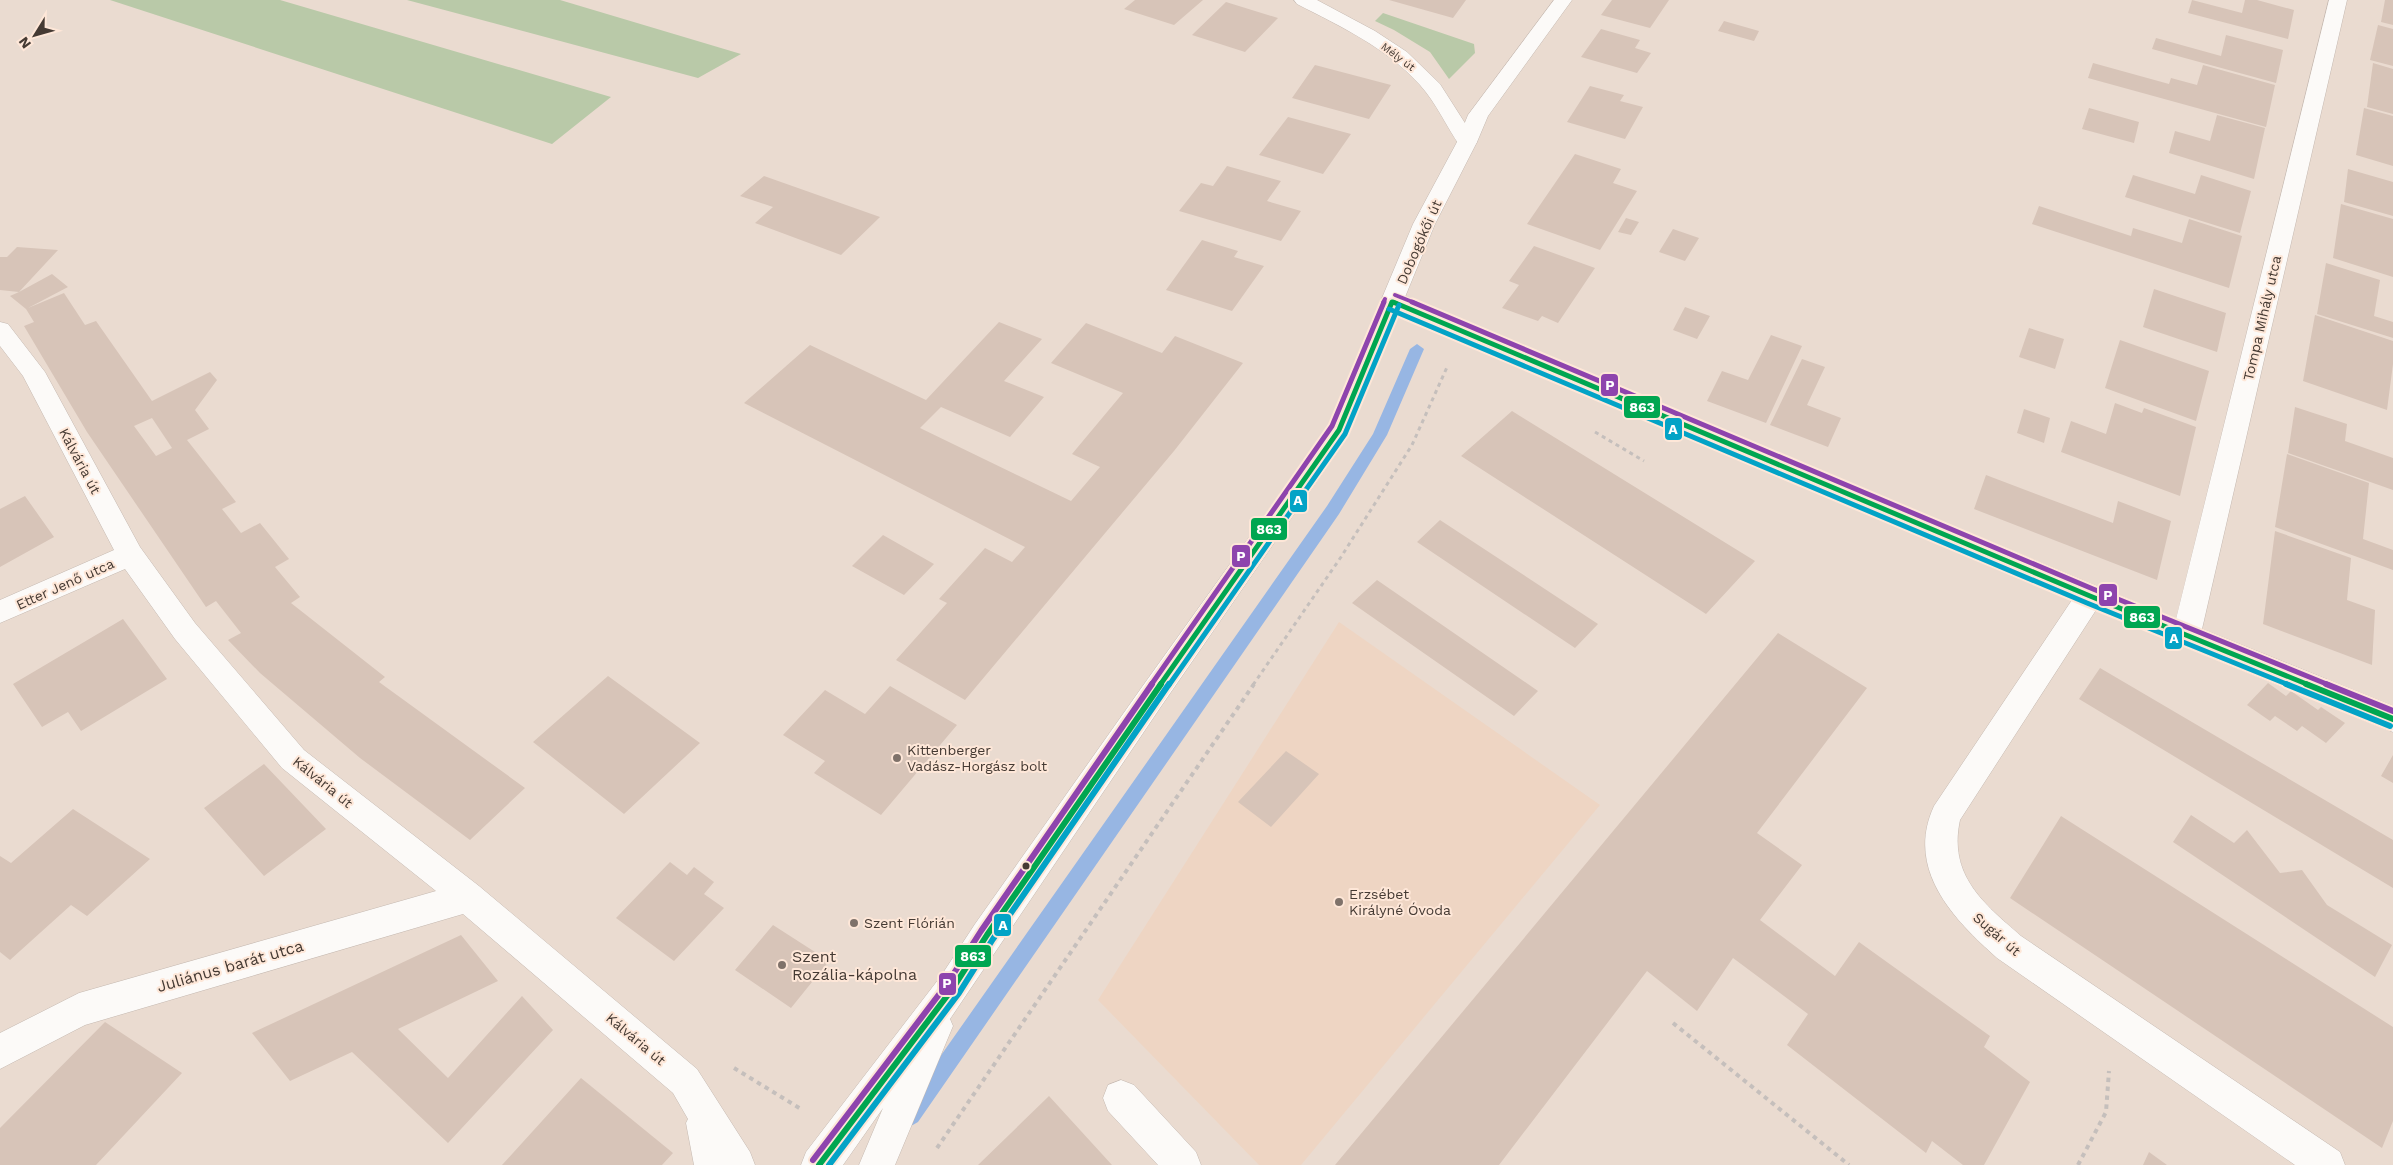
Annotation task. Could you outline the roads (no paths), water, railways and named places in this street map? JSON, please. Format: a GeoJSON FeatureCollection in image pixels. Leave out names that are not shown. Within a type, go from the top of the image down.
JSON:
{"type":"FeatureCollection","features":[{"type":"Feature","properties":{"kind":"street","name":"Mély út"},"geometry":{"type":"LineString","coordinates":[[1303,0],[1364,33],[1405,60],[1427,81],[1442,101],[1467,142]]}},
{"type":"Feature","properties":{"kind":"street","name":"Dobogókői út"},"geometry":{"type":"LineString","coordinates":[[819,1165],[843,1136],[867,1100],[953,988],[987,934],[1146,704],[1340,430],[1424,224],[1467,142],[1478,115],[1564,0]]}},
{"type":"Feature","properties":{"kind":"street","name":"Tompa Mihály utca"},"geometry":{"type":"LineString","coordinates":[[2186,635],[2338,0]]}},
{"type":"Feature","properties":{"kind":"street"},"geometry":{"type":"LineString","coordinates":[[1392,302],[2090,596],[2393,719]]}},
{"type":"Feature","properties":{"kind":"street","name":"Kálvária út"},"geometry":{"type":"LineString","coordinates":[[0,330],[33,372],[130,555],[185,631],[293,759],[468,897],[685,1082],[737,1165]]}},
{"type":"Feature","properties":{"kind":"street","name":"Etter Jenő utca"},"geometry":{"type":"LineString","coordinates":[[0,612],[130,555]]}},
{"type":"Feature","properties":{"kind":"street","name":"Sugár út"},"geometry":{"type":"LineString","coordinates":[[2090,596],[1946,816],[1940,832],[1940,850],[1944,868],[1952,886],[1967,907],[2009,947],[2327,1165]]}},
{"type":"Feature","properties":{"kind":"street","name":"Juliánus barát utca"},"geometry":{"type":"LineString","coordinates":[[0,1052],[79,1010],[468,897]]}},
{"type":"Feature","properties":{"kind":"street","name":"Dobogókői út"},"geometry":{"type":"LineString","coordinates":[[877,1165],[953,988]]}},
{"type":"Feature","properties":{"kind":"street"},"geometry":{"type":"LineString","coordinates":[[1120,1098],[1183,1165]]}},
{"type":"Feature","properties":{"kind":"street","name":"Kálvária út"},"geometry":{"type":"LineString","coordinates":[[701,1107],[712,1165]]}},
{"type":"Feature","properties":{"kind":"waterway"},"geometry":{"type":"LineString","coordinates":[[911,1115],[1333,510],[1380,435],[1417,349]]}},
{"type":"Feature","properties":{"kind":"place","name":"Kittenberger Vadász-Horgász bolt"},"geometry":{"type":"Point","coordinates":[897,758]}},
{"type":"Feature","properties":{"kind":"place","name":"Erzsébet Királyné Óvoda"},"geometry":{"type":"Point","coordinates":[1339,902]}},
{"type":"Feature","properties":{"kind":"place","name":"Szent Flórián"},"geometry":{"type":"Point","coordinates":[854,923]}},
{"type":"Feature","properties":{"kind":"place","name":"Szent Rozália-kápolna"},"geometry":{"type":"Point","coordinates":[782,965]}}]}
